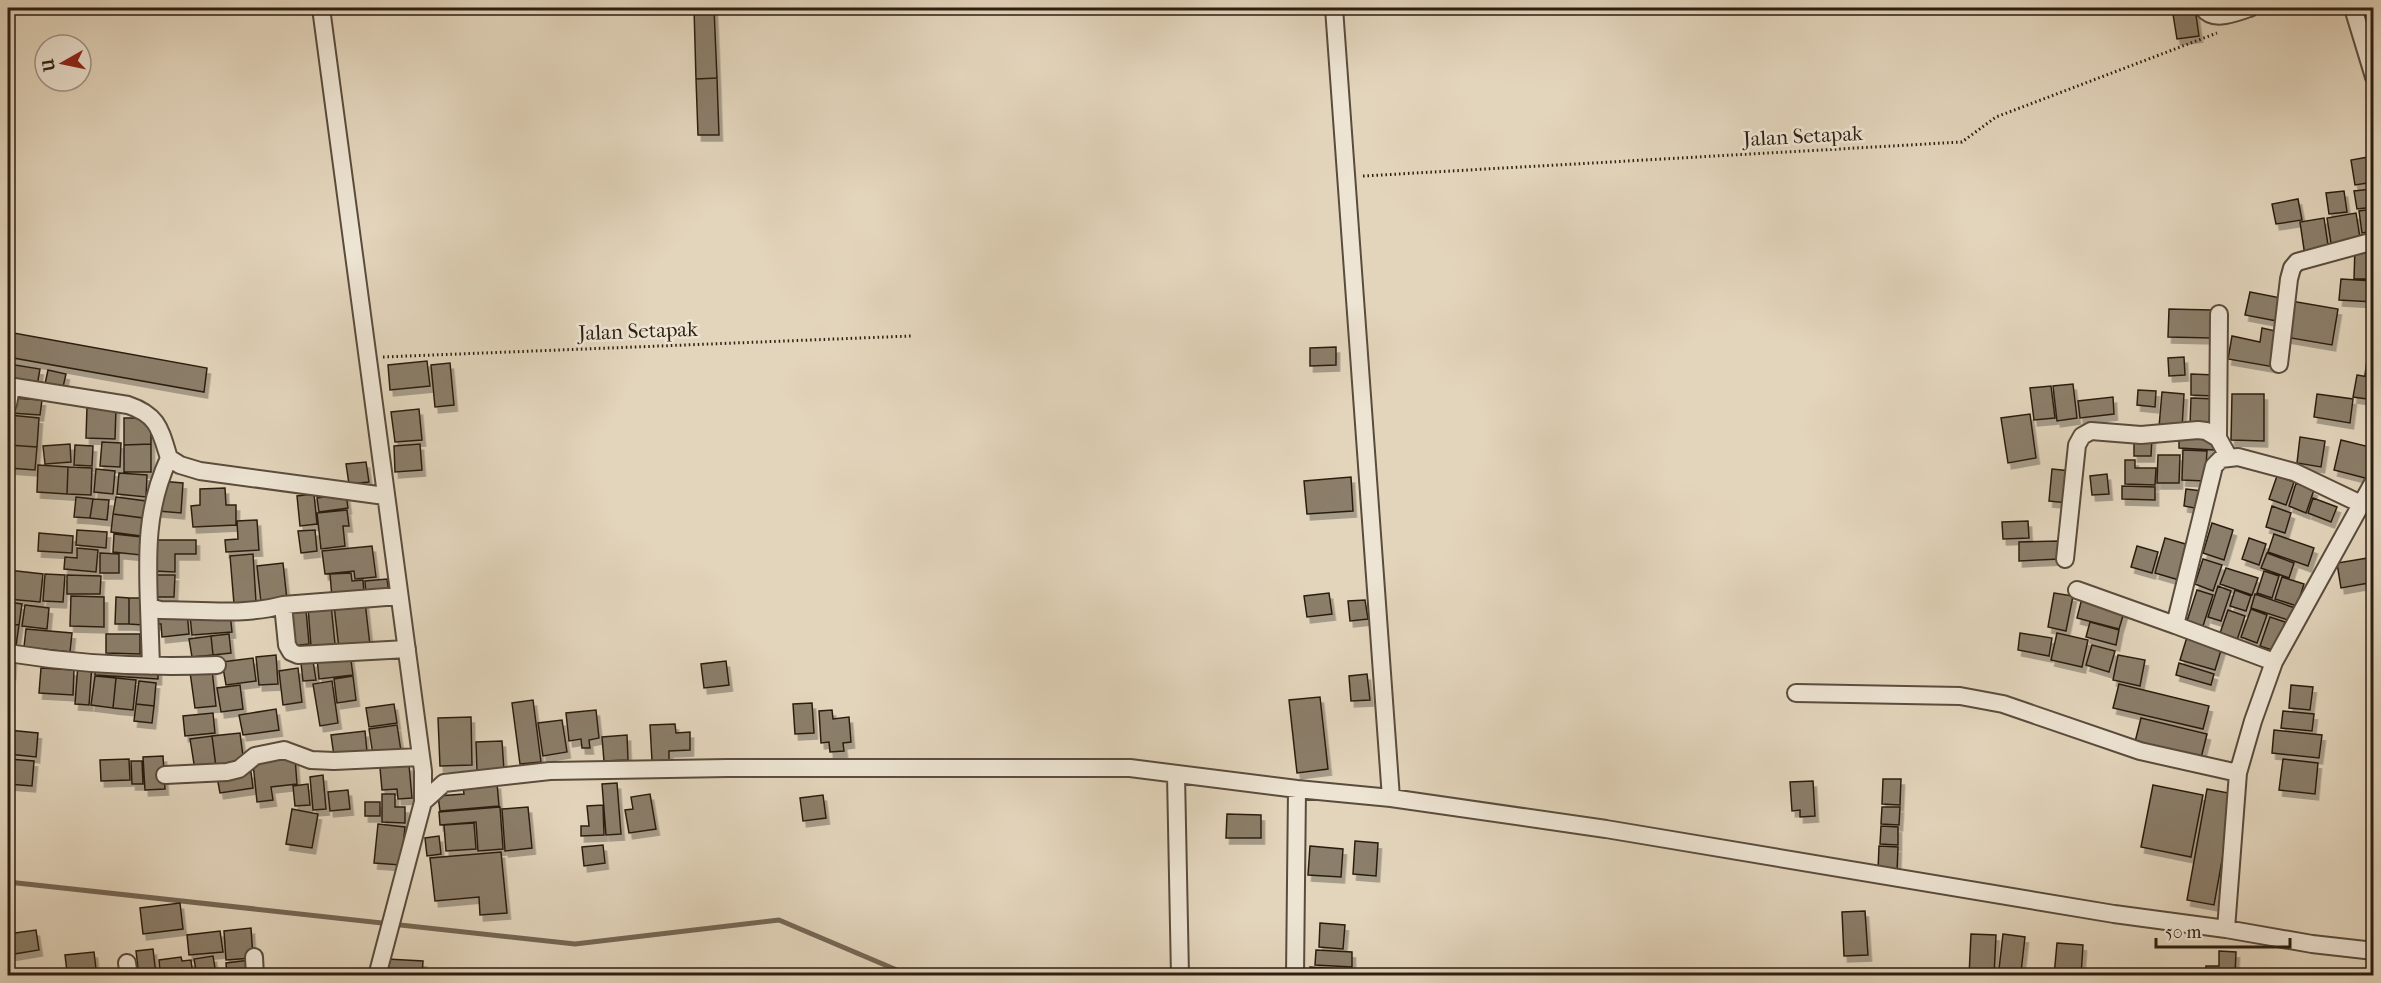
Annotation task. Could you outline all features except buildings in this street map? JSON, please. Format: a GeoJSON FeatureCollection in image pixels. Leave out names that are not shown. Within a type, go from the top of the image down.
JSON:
{"type":"FeatureCollection","features":[{"type":"Feature","properties":{"kind":"street"},"geometry":{"type":"LineString","coordinates":[[321,8],[421,764],[423,802],[377,975]]}},
{"type":"Feature","properties":{"kind":"street"},"geometry":{"type":"LineString","coordinates":[[1334,8],[1391,798]]}},
{"type":"Feature","properties":{"kind":"street"},"geometry":{"type":"LineString","coordinates":[[2203,8],[2213,15],[2250,8]]}},
{"type":"Feature","properties":{"kind":"street"},"geometry":{"type":"LineString","coordinates":[[2353,8],[2373,77]]}},
{"type":"Feature","properties":{"kind":"street"},"geometry":{"type":"LineString","coordinates":[[2279,364],[2292,268],[2297,262],[2373,241]]}},
{"type":"Feature","properties":{"kind":"street"},"geometry":{"type":"LineString","coordinates":[[2219,314],[2218,438],[2228,456]]}},
{"type":"Feature","properties":{"kind":"street"},"geometry":{"type":"LineString","coordinates":[[9,392],[128,405],[141,409],[152,416],[160,430],[169,458],[180,465],[200,471],[385,496]]}},
{"type":"Feature","properties":{"kind":"street"},"geometry":{"type":"LineString","coordinates":[[2065,559],[2078,445],[2082,436],[2091,431],[2141,435],[2198,430],[2206,431],[2218,438]]}},
{"type":"Feature","properties":{"kind":"street"},"geometry":{"type":"LineString","coordinates":[[2175,626],[2214,466],[2221,459],[2228,456],[2238,457],[2294,472],[2361,504]]}},
{"type":"Feature","properties":{"kind":"street"},"geometry":{"type":"LineString","coordinates":[[151,666],[147,541],[158,482],[169,458]]}},
{"type":"Feature","properties":{"kind":"street"},"geometry":{"type":"LineString","coordinates":[[2226,930],[2238,773],[2253,721],[2274,662],[2373,481]]}},
{"type":"Feature","properties":{"kind":"street"},"geometry":{"type":"LineString","coordinates":[[2077,590],[2274,662]]}},
{"type":"Feature","properties":{"kind":"street"},"geometry":{"type":"LineString","coordinates":[[149,607],[160,610],[267,610],[283,605],[399,596]]}},
{"type":"Feature","properties":{"kind":"street"},"geometry":{"type":"LineString","coordinates":[[283,605],[287,645],[291,652],[298,655],[407,649]]}},
{"type":"Feature","properties":{"kind":"street"},"geometry":{"type":"LineString","coordinates":[[8,653],[42,659],[151,666],[217,665]]}},
{"type":"Feature","properties":{"kind":"street"},"geometry":{"type":"LineString","coordinates":[[1796,693],[1960,696],[2003,704],[2163,758],[2238,773]]}},
{"type":"Feature","properties":{"kind":"street"},"geometry":{"type":"LineString","coordinates":[[165,775],[227,772],[247,764],[255,756],[285,750],[311,760],[421,764],[444,783]]}},
{"type":"Feature","properties":{"kind":"street"},"geometry":{"type":"LineString","coordinates":[[423,802],[444,783],[550,771],[728,768],[1130,768],[1391,798],[1606,829],[2114,914],[2312,945],[2373,951]]}},
{"type":"Feature","properties":{"kind":"street"},"geometry":{"type":"LineString","coordinates":[[1176,775],[1180,975]]}},
{"type":"Feature","properties":{"kind":"street"},"geometry":{"type":"LineString","coordinates":[[1295,975],[1297,789]]}},
{"type":"Feature","properties":{"kind":"street"},"geometry":{"type":"LineString","coordinates":[[254,957],[255,975]]}},
{"type":"Feature","properties":{"kind":"path","name":"Jalan Setapak"},"geometry":{"type":"LineString","coordinates":[[1346,177],[1962,142],[1996,117],[2216,34],[2225,25],[2222,15]]}},
{"type":"Feature","properties":{"kind":"path","name":"Jalan Setapak"},"geometry":{"type":"LineString","coordinates":[[367,357],[911,336]]}},
{"type":"Feature","properties":{"kind":"waterway"},"geometry":{"type":"LineString","coordinates":[[8,882],[575,944],[779,920],[911,976]]}}]}
